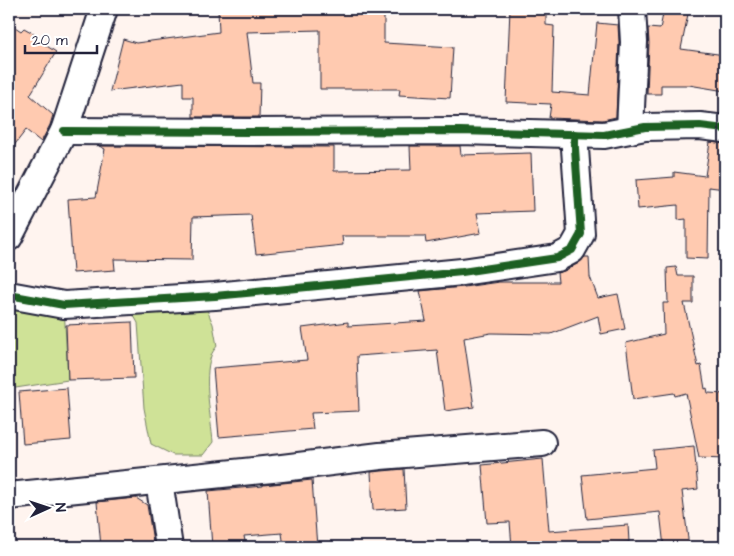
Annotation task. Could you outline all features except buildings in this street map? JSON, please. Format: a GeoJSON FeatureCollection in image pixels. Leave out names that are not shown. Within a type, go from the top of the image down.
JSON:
{"type":"FeatureCollection","features":[{"type":"Feature","properties":{"kind":"street"},"geometry":{"type":"LineString","coordinates":[[9,237],[64,131],[104,9]]}},
{"type":"Feature","properties":{"kind":"street"},"geometry":{"type":"LineString","coordinates":[[630,130],[634,42],[632,9]]}},
{"type":"Feature","properties":{"kind":"street"},"geometry":{"type":"LineString","coordinates":[[64,131],[460,131],[604,135],[645,127],[700,126],[725,128]]}},
{"type":"Feature","properties":{"kind":"street"},"geometry":{"type":"LineString","coordinates":[[9,295],[64,305],[215,296],[462,272],[557,258],[572,250],[581,234],[574,134]]}},
{"type":"Feature","properties":{"kind":"street"},"geometry":{"type":"LineString","coordinates":[[9,496],[292,467],[380,456],[542,443]]}},
{"type":"Feature","properties":{"kind":"street"},"geometry":{"type":"LineString","coordinates":[[158,481],[169,547]]}},
{"type":"Feature","properties":{"kind":"green space"},"geometry":{"type":"Polygon","coordinates":[[[143,291],[204,303],[213,324],[217,346],[211,355],[208,387],[213,442],[203,455],[173,455],[151,444],[144,408],[138,323],[134,316],[143,291]]]}},
{"type":"Feature","properties":{"kind":"green space"},"geometry":{"type":"Polygon","coordinates":[[[11,296],[64,305],[68,380],[9,389],[11,296]]]}},
{"type":"Feature","properties":{"kind":"cycle path"},"geometry":{"type":"LineString","coordinates":[[64,131],[460,131],[604,135],[645,127],[700,126],[725,129]]}},
{"type":"Feature","properties":{"kind":"cycle path"},"geometry":{"type":"LineString","coordinates":[[9,295],[64,305],[215,296],[462,272],[557,258],[572,250],[581,234],[574,134]]}}]}
